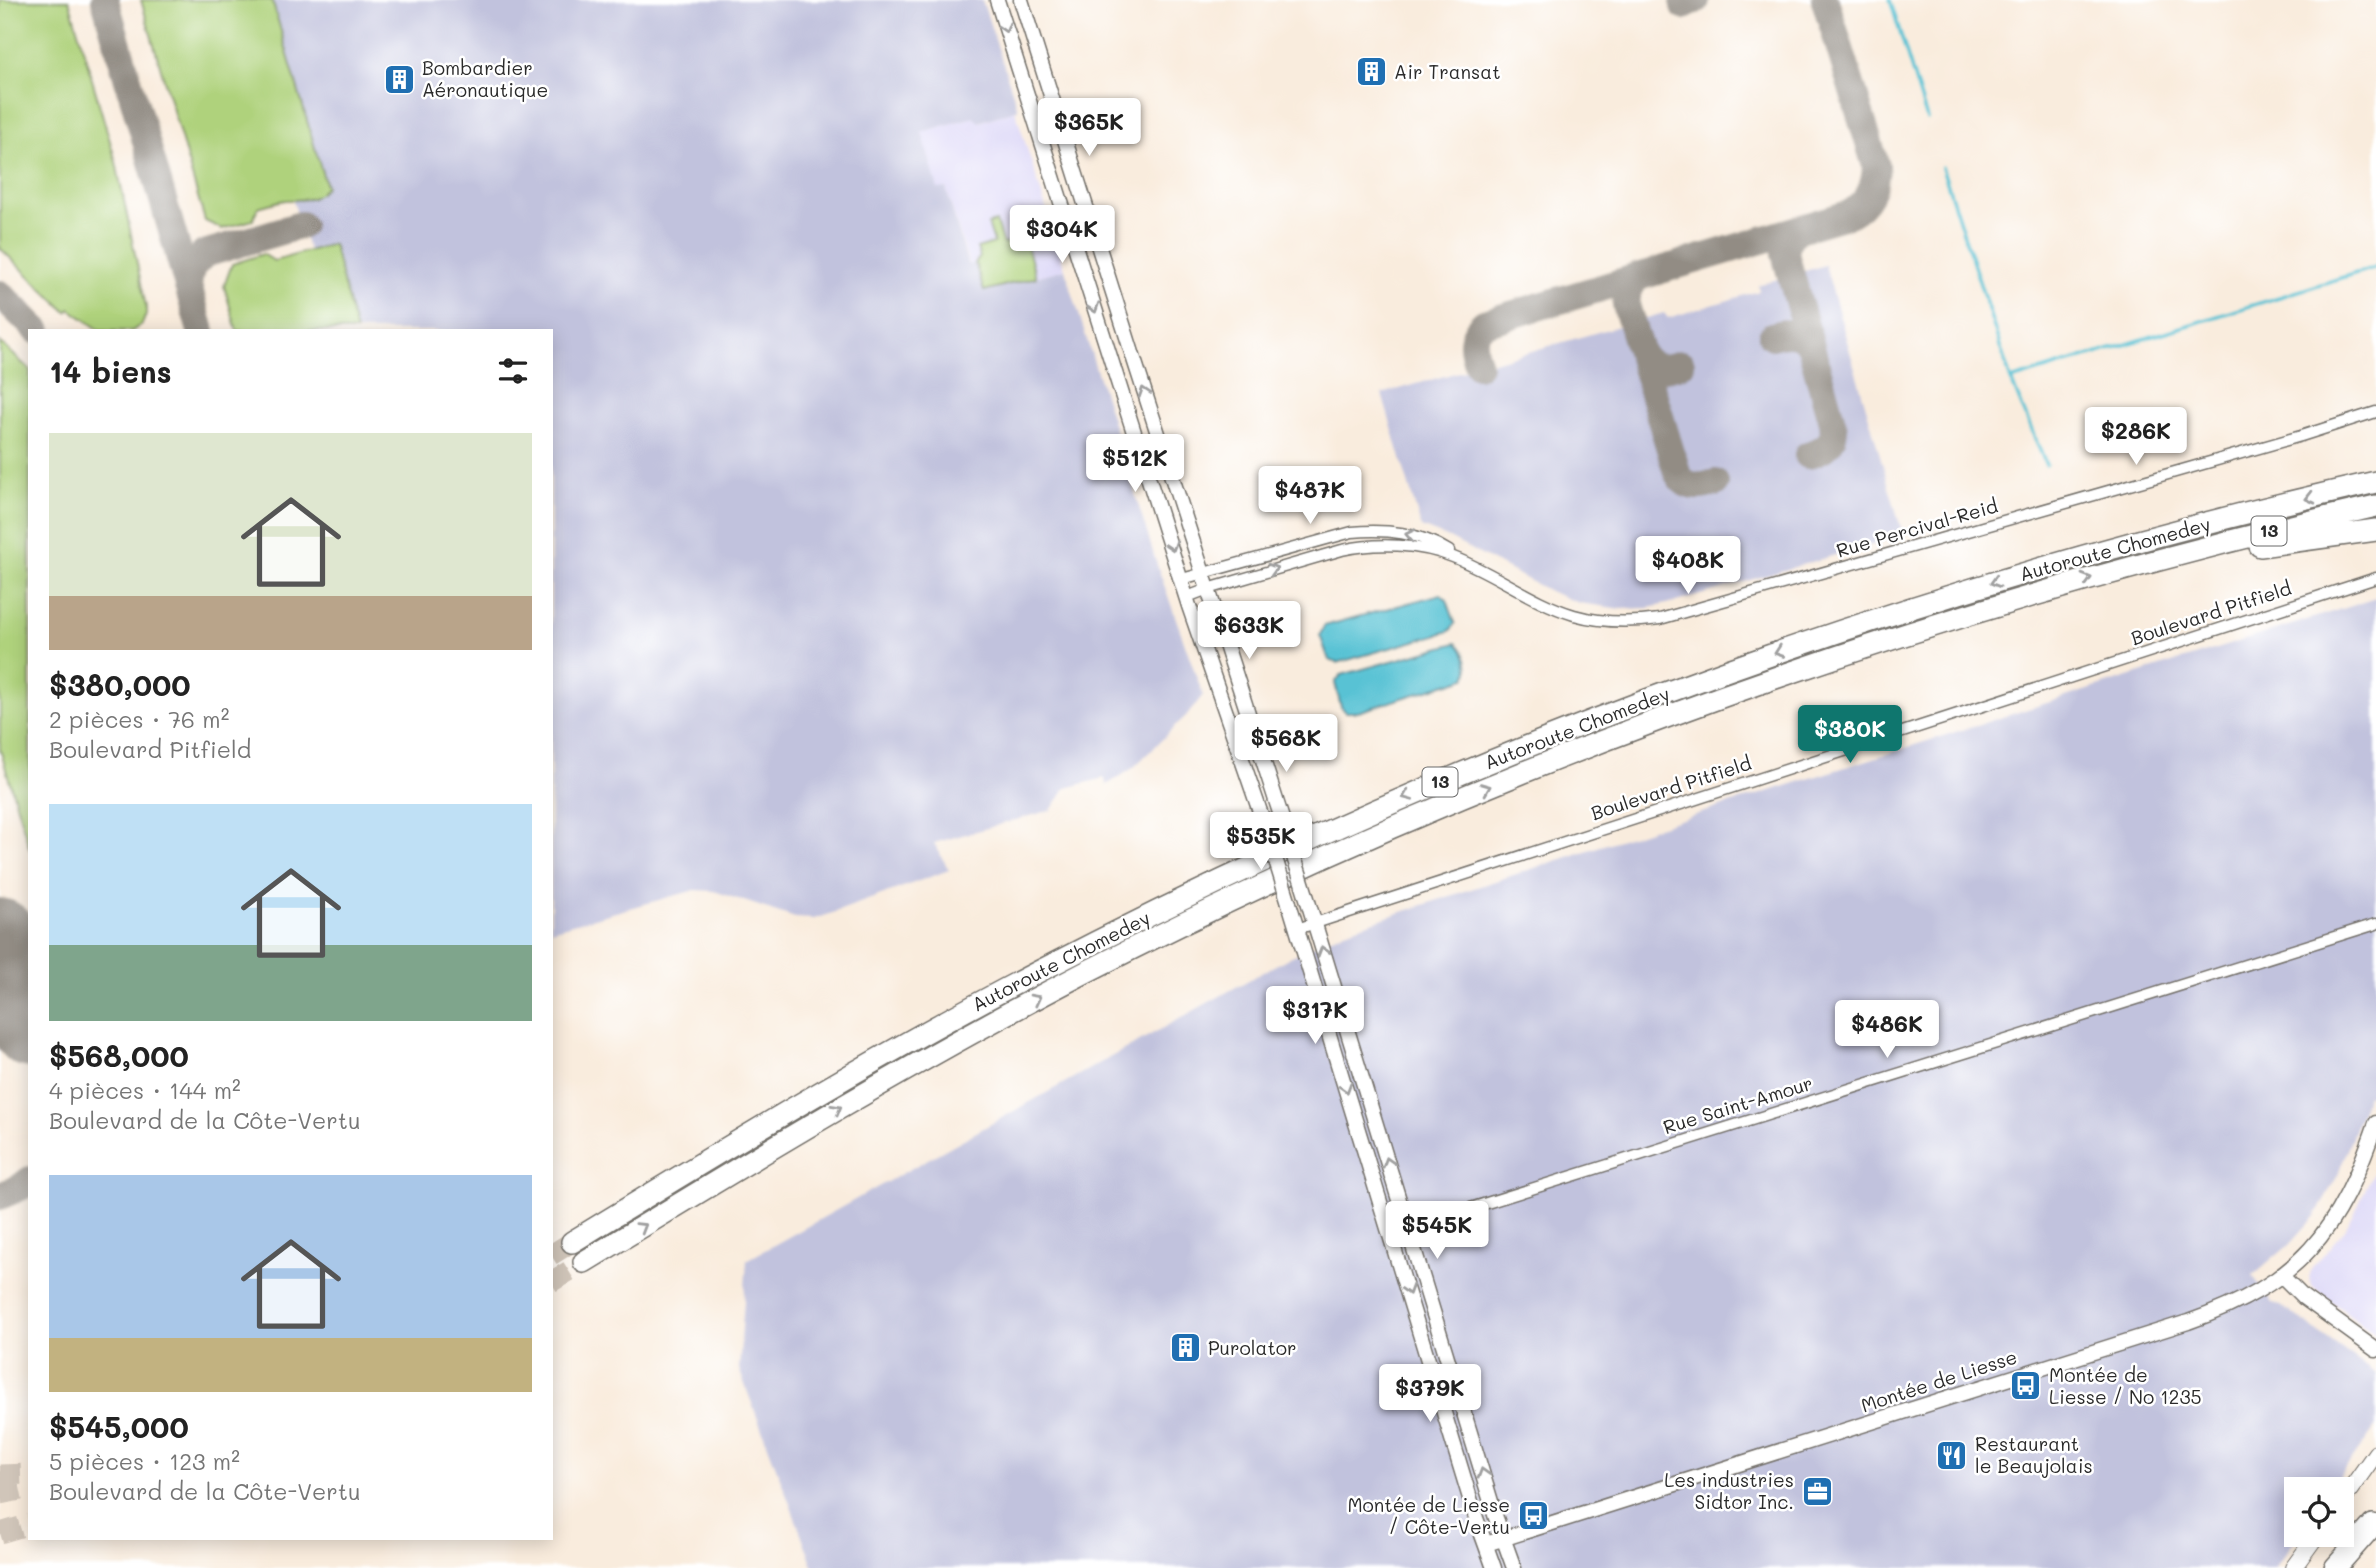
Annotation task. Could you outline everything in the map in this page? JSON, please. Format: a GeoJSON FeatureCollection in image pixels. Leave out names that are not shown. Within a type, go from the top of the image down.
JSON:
{"type":"FeatureCollection","features":[{"type":"Feature","properties":{"kind":"highway","name":"Autoroute Chomedey"},"geometry":{"type":"LineString","coordinates":[[572,1242],[816,1095],[1028,977],[1261,861],[1444,780],[1651,698],[1861,624],[2084,556],[2376,482]]}},
{"type":"Feature","properties":{"kind":"highway","name":"Autoroute Chomedey"},"geometry":{"type":"LineString","coordinates":[[584,1262],[802,1130],[980,1028],[1162,934],[1361,841],[1523,772],[1753,686],[1975,612],[2162,559],[2376,506]]}},
{"type":"Feature","properties":{"kind":"highway"},"geometry":{"type":"LineString","coordinates":[[2162,559],[2376,530]]}},
{"type":"Feature","properties":{"kind":"highway"},"geometry":{"type":"LineString","coordinates":[[2335,1568],[2375,1523]]}},
{"type":"Feature","properties":{"kind":"highway"},"geometry":{"type":"LineString","coordinates":[[2343,1568],[2375,1523]]}},
{"type":"Feature","properties":{"kind":"main road"},"geometry":{"type":"LineString","coordinates":[[2354,1484],[2376,1453]]}},
{"type":"Feature","properties":{"kind":"main road"},"geometry":{"type":"LineString","coordinates":[[2293,1568],[2308,1547]]}},
{"type":"Feature","properties":{"kind":"street"},"geometry":{"type":"LineString","coordinates":[[997,0],[1187,597],[1266,829],[1494,1568]]}},
{"type":"Feature","properties":{"kind":"street"},"geometry":{"type":"LineString","coordinates":[[1021,0],[1306,895],[1514,1568]]}},
{"type":"Feature","properties":{"kind":"street","name":"Rue Percival-Reid"},"geometry":{"type":"LineString","coordinates":[[1187,597],[1323,555],[1363,547],[1423,549],[1454,557],[1535,599],[1576,615],[1617,622],[1660,620],[2301,436],[2376,412]]}},
{"type":"Feature","properties":{"kind":"street","name":"Rue Percival-Reid"},"geometry":{"type":"LineString","coordinates":[[1182,579],[1325,538],[1366,530],[1393,531],[1422,537],[1471,565]]}},
{"type":"Feature","properties":{"kind":"street","name":"Boulevard Pitfield"},"geometry":{"type":"LineString","coordinates":[[1297,929],[2376,578]]}},
{"type":"Feature","properties":{"kind":"street","name":"Rue Saint-Amour"},"geometry":{"type":"LineString","coordinates":[[1391,1233],[2376,923]]}},
{"type":"Feature","properties":{"kind":"street","name":"Montée de Liesse"},"geometry":{"type":"LineString","coordinates":[[1486,1544],[2188,1322],[2238,1302],[2282,1276],[2316,1242],[2337,1215],[2354,1183],[2376,1123]]}},
{"type":"Feature","properties":{"kind":"street"},"geometry":{"type":"LineString","coordinates":[[2282,1276],[2303,1297],[2376,1350]]}},
{"type":"Feature","properties":{"kind":"shaded area"},"geometry":{"type":"Polygon","coordinates":[[[228,0],[982,0],[1018,109],[979,122],[973,117],[922,132],[938,189],[946,188],[968,265],[975,263],[984,291],[1065,269],[1157,565],[1203,695],[1189,713],[1133,768],[1107,785],[1104,778],[1066,788],[1051,810],[934,843],[949,870],[827,915],[814,919],[795,918],[714,891],[695,890],[553,929],[553,329],[324,329],[311,257],[228,0]]]}},
{"type":"Feature","properties":{"kind":"shaded area"},"geometry":{"type":"Polygon","coordinates":[[[1015,110],[1065,269],[984,291],[975,263],[969,265],[946,188],[938,190],[922,132],[973,117],[980,122],[1015,110]]]}},
{"type":"Feature","properties":{"kind":"shaded area"},"geometry":{"type":"Polygon","coordinates":[[[1825,265],[1903,535],[1676,602],[1648,608],[1622,609],[1579,603],[1551,592],[1449,538],[1421,527],[1382,394],[1664,313],[1668,318],[1759,291],[1758,285],[1825,265]]]}},
{"type":"Feature","properties":{"kind":"shaded area"},"geometry":{"type":"Polygon","coordinates":[[[2376,598],[2376,1099],[2367,1095],[2338,1175],[2315,1216],[2289,1245],[2253,1276],[2272,1303],[2281,1305],[2376,1374],[2376,1426],[2340,1477],[2284,1477],[2284,1547],[2290,1547],[2275,1568],[814,1568],[739,1369],[747,1260],[1290,957],[1345,931],[1673,822],[2376,598]]]}},
{"type":"Feature","properties":{"kind":"shaded area"},"geometry":{"type":"Polygon","coordinates":[[[2376,1166],[2376,1334],[2316,1290],[2309,1277],[2312,1268],[2353,1216],[2376,1166]]]}},
{"type":"Feature","properties":{"kind":"green space"},"geometry":{"type":"Polygon","coordinates":[[[0,0],[69,0],[116,162],[146,307],[142,324],[135,329],[98,329],[70,309],[67,312],[0,248],[0,0]]]}},
{"type":"Feature","properties":{"kind":"green space"},"geometry":{"type":"Polygon","coordinates":[[[141,0],[272,0],[326,186],[322,191],[309,199],[258,207],[253,220],[222,229],[205,221],[141,0]]]}},
{"type":"Feature","properties":{"kind":"green space"},"geometry":{"type":"Polygon","coordinates":[[[996,222],[1003,244],[1022,239],[1018,225],[1021,225],[1036,277],[984,291],[975,263],[980,257],[977,248],[994,243],[988,224],[996,222]]]}},
{"type":"Feature","properties":{"kind":"green space"},"geometry":{"type":"Polygon","coordinates":[[[333,244],[355,329],[236,329],[224,286],[232,264],[263,254],[274,261],[333,244]]]}},
{"type":"Feature","properties":{"kind":"green space"},"geometry":{"type":"Polygon","coordinates":[[[0,342],[28,368],[28,843],[0,749],[0,342]]]}},
{"type":"Feature","properties":{"kind":"water"},"geometry":{"type":"Polygon","coordinates":[[[1441,594],[1447,600],[1455,623],[1450,631],[1337,663],[1329,660],[1320,635],[1324,626],[1441,594]]]}},
{"type":"Feature","properties":{"kind":"water"},"geometry":{"type":"Polygon","coordinates":[[[1456,643],[1466,660],[1466,678],[1358,712],[1346,712],[1341,707],[1335,683],[1341,675],[1456,643]]]}},
{"type":"Feature","properties":{"kind":"waterway"},"geometry":{"type":"LineString","coordinates":[[1890,0],[1927,119]]}},
{"type":"Feature","properties":{"kind":"waterway"},"geometry":{"type":"LineString","coordinates":[[1942,167],[2011,380],[2046,465]]}},
{"type":"Feature","properties":{"kind":"waterway"},"geometry":{"type":"LineString","coordinates":[[2011,380],[2376,267]]}},
{"type":"Feature","properties":{"kind":"taxiway"},"geometry":{"type":"LineString","coordinates":[[105,0],[200,329]]}},
{"type":"Feature","properties":{"kind":"taxiway"},"geometry":{"type":"LineString","coordinates":[[1684,6],[1696,0]]}},
{"type":"Feature","properties":{"kind":"taxiway"},"geometry":{"type":"LineString","coordinates":[[1478,365],[1473,343],[1476,333],[1484,323],[1849,214],[1866,200],[1872,188],[1876,166],[1825,0]]}},
{"type":"Feature","properties":{"kind":"taxiway"},"geometry":{"type":"LineString","coordinates":[[188,286],[191,268],[204,254],[301,225]]}},
{"type":"Feature","properties":{"kind":"taxiway"},"geometry":{"type":"LineString","coordinates":[[1799,229],[1788,238],[1785,254],[1834,429],[1829,443],[1808,455]]}},
{"type":"Feature","properties":{"kind":"taxiway"},"geometry":{"type":"LineString","coordinates":[[1639,276],[1628,288],[1626,305],[1677,472],[1684,482],[1693,486],[1715,483]]}},
{"type":"Feature","properties":{"kind":"taxiway"},"geometry":{"type":"LineString","coordinates":[[0,294],[36,329]]}},
{"type":"Feature","properties":{"kind":"taxiway"},"geometry":{"type":"LineString","coordinates":[[1772,336],[1784,333],[1799,335],[1811,347]]}},
{"type":"Feature","properties":{"kind":"taxiway"},"geometry":{"type":"LineString","coordinates":[[1642,355],[1650,364],[1659,367],[1681,364]]}},
{"type":"Feature","properties":{"kind":"taxiway"},"geometry":{"type":"LineString","coordinates":[[20,1001],[28,1035]]}},
{"type":"Feature","properties":{"kind":"taxiway"},"geometry":{"type":"LineString","coordinates":[[0,1196],[28,1182]]}},
{"type":"Feature","properties":{"kind":"runway"},"geometry":{"type":"LineString","coordinates":[[0,933],[28,1026]]}},
{"type":"Feature","properties":{"kind":"tunnel"},"geometry":{"type":"LineString","coordinates":[[553,1254],[572,1242]]}},
{"type":"Feature","properties":{"kind":"tunnel"},"geometry":{"type":"LineString","coordinates":[[553,1281],[584,1262]]}},
{"type":"Feature","properties":{"kind":"tunnel"},"geometry":{"type":"LineString","coordinates":[[0,1475],[28,1474]]}},
{"type":"Feature","properties":{"kind":"tunnel"},"geometry":{"type":"LineString","coordinates":[[0,1494],[28,1488]]}},
{"type":"Feature","properties":{"kind":"tunnel"},"geometry":{"type":"LineString","coordinates":[[0,1533],[28,1525]]}},
{"type":"Feature","properties":{"kind":"place","name":"Air Transat"},"geometry":{"type":"Point","coordinates":[1371,72]}},
{"type":"Feature","properties":{"kind":"place","name":"Bombardier Aéronautique"},"geometry":{"type":"Point","coordinates":[399,79]}},
{"type":"Feature","properties":{"kind":"place","name":"Purolator"},"geometry":{"type":"Point","coordinates":[1185,1348]}},
{"type":"Feature","properties":{"kind":"place","name":"Montée de Liesse / No 1235"},"geometry":{"type":"Point","coordinates":[2026,1386]}},
{"type":"Feature","properties":{"kind":"place","name":"Restaurant le Beaujolais"},"geometry":{"type":"Point","coordinates":[1952,1455]}},
{"type":"Feature","properties":{"kind":"place","name":"Les industries Sidtor Inc."},"geometry":{"type":"Point","coordinates":[1817,1491]}},
{"type":"Feature","properties":{"kind":"place","name":"Montée de Liesse / Côte-Vertu"},"geometry":{"type":"Point","coordinates":[1533,1516]}}]}
